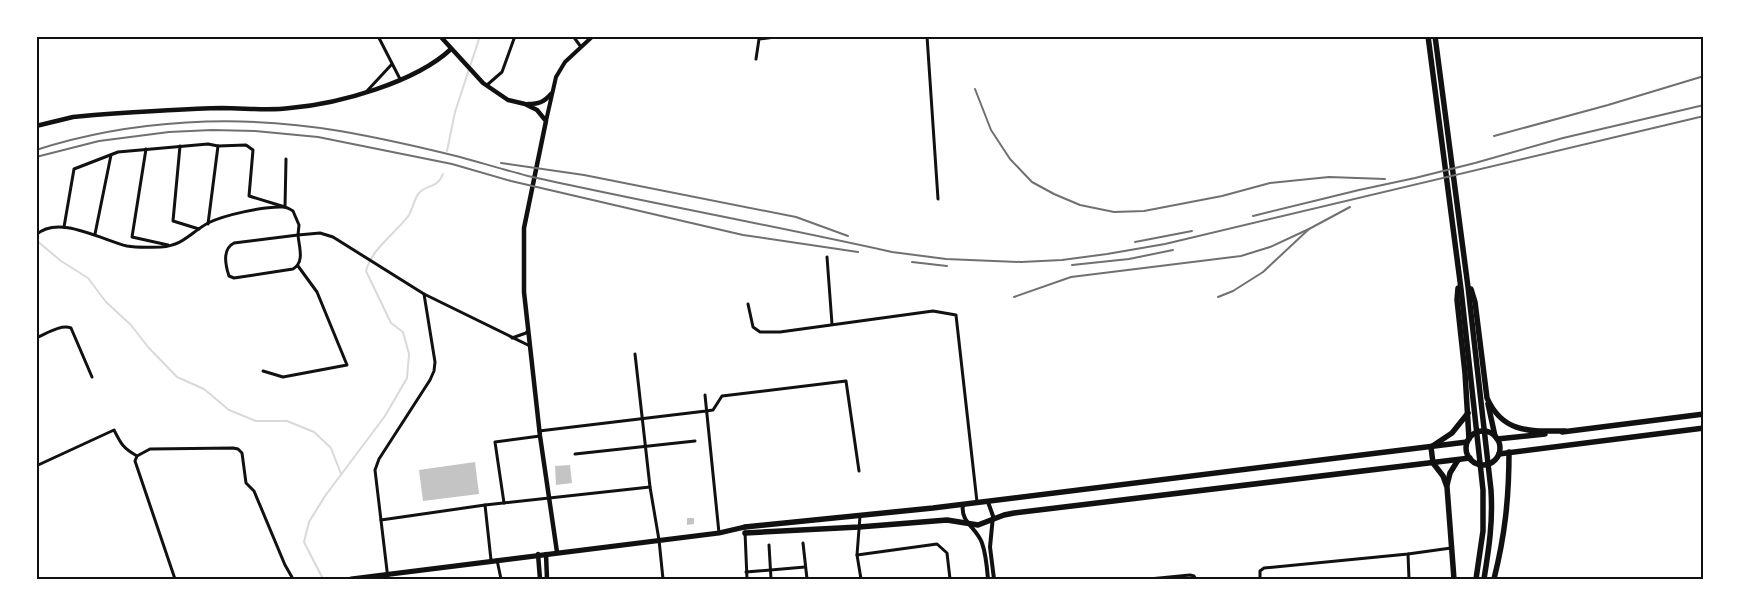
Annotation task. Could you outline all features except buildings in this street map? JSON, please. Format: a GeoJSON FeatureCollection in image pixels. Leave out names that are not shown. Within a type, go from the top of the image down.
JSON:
{"type":"FeatureCollection","features":[{"type":"Feature","properties":{"kind":"highway"},"geometry":{"type":"LineString","coordinates":[[1428,36],[1459,274],[1483,490],[1483,531],[1476,579]]}},
{"type":"Feature","properties":{"kind":"highway"},"geometry":{"type":"LineString","coordinates":[[1435,36],[1466,268],[1491,490],[1491,540],[1484,579]]}},
{"type":"Feature","properties":{"kind":"highway"},"geometry":{"type":"LineString","coordinates":[[1459,274],[1457,300],[1468,414],[1468,441],[1466,448],[1470,458],[1478,464],[1488,464],[1497,458],[1500,449],[1487,398],[1475,302],[1466,268]]}},
{"type":"Feature","properties":{"kind":"highway"},"geometry":{"type":"LineString","coordinates":[[1487,398],[1496,414],[1511,426],[1530,430],[1565,432]]}},
{"type":"Feature","properties":{"kind":"highway"},"geometry":{"type":"LineString","coordinates":[[1431,447],[1452,433],[1468,414]]}},
{"type":"Feature","properties":{"kind":"highway"},"geometry":{"type":"LineString","coordinates":[[745,530],[1431,447],[1468,441],[1478,432],[1484,431],[1496,438],[1531,436],[1704,414]]}},
{"type":"Feature","properties":{"kind":"highway"},"geometry":{"type":"LineString","coordinates":[[1499,454],[1704,428]]}},
{"type":"Feature","properties":{"kind":"highway"},"geometry":{"type":"LineString","coordinates":[[1531,436],[1532,449]]}},
{"type":"Feature","properties":{"kind":"highway"},"geometry":{"type":"LineString","coordinates":[[1431,447],[1433,463],[1444,476],[1447,487],[1454,579]]}},
{"type":"Feature","properties":{"kind":"highway"},"geometry":{"type":"LineString","coordinates":[[1494,579],[1501,553],[1507,514],[1509,452]]}},
{"type":"Feature","properties":{"kind":"highway"},"geometry":{"type":"LineString","coordinates":[[745,530],[859,528],[947,520],[968,524],[981,524],[1014,513],[1470,458]]}},
{"type":"Feature","properties":{"kind":"highway"},"geometry":{"type":"LineString","coordinates":[[1447,487],[1450,473],[1458,460]]}},
{"type":"Feature","properties":{"kind":"highway"},"geometry":{"type":"LineString","coordinates":[[946,507],[947,520]]}},
{"type":"Feature","properties":{"kind":"main road"},"geometry":{"type":"LineString","coordinates":[[440,36],[485,84],[508,100],[537,110],[546,121],[524,228],[524,292],[539,433],[557,552]]}},
{"type":"Feature","properties":{"kind":"main road"},"geometry":{"type":"LineString","coordinates":[[36,126],[73,117],[94,115],[223,108],[290,109],[349,99],[419,71],[442,58],[451,49]]}},
{"type":"Feature","properties":{"kind":"main road"},"geometry":{"type":"LineString","coordinates":[[524,104],[538,104],[547,99],[551,94]]}},
{"type":"Feature","properties":{"kind":"main road"},"geometry":{"type":"LineString","coordinates":[[351,579],[388,576],[538,554],[745,530]]}},
{"type":"Feature","properties":{"kind":"main road"},"geometry":{"type":"LineString","coordinates":[[538,554],[540,579]]}},
{"type":"Feature","properties":{"kind":"main road"},"geometry":{"type":"LineString","coordinates":[[546,554],[547,579]]}},
{"type":"Feature","properties":{"kind":"street"},"geometry":{"type":"LineString","coordinates":[[378,36],[400,79]]}},
{"type":"Feature","properties":{"kind":"street"},"geometry":{"type":"LineString","coordinates":[[485,84],[502,72],[515,36]]}},
{"type":"Feature","properties":{"kind":"street"},"geometry":{"type":"LineString","coordinates":[[572,36],[580,47]]}},
{"type":"Feature","properties":{"kind":"street"},"geometry":{"type":"LineString","coordinates":[[546,121],[556,77],[565,62],[593,36]]}},
{"type":"Feature","properties":{"kind":"street"},"geometry":{"type":"LineString","coordinates":[[756,59],[759,39],[783,36]]}},
{"type":"Feature","properties":{"kind":"street"},"geometry":{"type":"LineString","coordinates":[[927,36],[938,199]]}},
{"type":"Feature","properties":{"kind":"street"},"geometry":{"type":"LineString","coordinates":[[366,92],[392,64]]}},
{"type":"Feature","properties":{"kind":"street"},"geometry":{"type":"LineString","coordinates":[[64,227],[74,170],[118,152],[208,144],[218,146],[246,145],[254,150],[249,196],[293,211],[299,225],[298,235],[301,261],[293,269],[234,278],[230,276],[225,255],[226,249],[234,243],[298,235],[326,234],[424,294],[530,346]]}},
{"type":"Feature","properties":{"kind":"street"},"geometry":{"type":"LineString","coordinates":[[180,146],[173,221],[200,229]]}},
{"type":"Feature","properties":{"kind":"street"},"geometry":{"type":"LineString","coordinates":[[208,224],[218,146]]}},
{"type":"Feature","properties":{"kind":"street"},"geometry":{"type":"LineString","coordinates":[[146,149],[132,237],[172,246]]}},
{"type":"Feature","properties":{"kind":"street"},"geometry":{"type":"LineString","coordinates":[[95,234],[111,155]]}},
{"type":"Feature","properties":{"kind":"street"},"geometry":{"type":"LineString","coordinates":[[285,207],[286,159]]}},
{"type":"Feature","properties":{"kind":"street"},"geometry":{"type":"LineString","coordinates":[[36,235],[42,229],[64,227],[95,234],[124,245],[140,248],[172,246],[208,224],[248,212],[285,207]]}},
{"type":"Feature","properties":{"kind":"street"},"geometry":{"type":"LineString","coordinates":[[827,257],[832,324]]}},
{"type":"Feature","properties":{"kind":"street"},"geometry":{"type":"LineString","coordinates":[[263,371],[283,377],[346,365],[317,292],[298,266]]}},
{"type":"Feature","properties":{"kind":"street"},"geometry":{"type":"LineString","coordinates":[[388,576],[374,474],[375,466],[434,371],[435,362],[424,294]]}},
{"type":"Feature","properties":{"kind":"street"},"geometry":{"type":"LineString","coordinates":[[748,304],[753,327],[760,332],[780,332],[933,311],[956,315],[977,503]]}},
{"type":"Feature","properties":{"kind":"street"},"geometry":{"type":"LineString","coordinates":[[36,338],[62,327],[72,328],[92,377]]}},
{"type":"Feature","properties":{"kind":"street"},"geometry":{"type":"LineString","coordinates":[[512,338],[526,334],[528,329]]}},
{"type":"Feature","properties":{"kind":"street"},"geometry":{"type":"LineString","coordinates":[[635,354],[650,487],[663,579]]}},
{"type":"Feature","properties":{"kind":"street"},"geometry":{"type":"LineString","coordinates":[[504,503],[495,442],[539,433],[713,410],[722,396],[846,381],[859,471]]}},
{"type":"Feature","properties":{"kind":"street"},"geometry":{"type":"LineString","coordinates":[[705,395],[719,533]]}},
{"type":"Feature","properties":{"kind":"street"},"geometry":{"type":"LineString","coordinates":[[36,466],[114,430],[122,446],[137,456]]}},
{"type":"Feature","properties":{"kind":"street"},"geometry":{"type":"LineString","coordinates":[[575,454],[695,441]]}},
{"type":"Feature","properties":{"kind":"street"},"geometry":{"type":"LineString","coordinates":[[175,579],[135,461],[137,456],[150,449],[238,449],[242,453],[246,483],[254,491],[294,579]]}},
{"type":"Feature","properties":{"kind":"street"},"geometry":{"type":"LineString","coordinates":[[380,520],[485,505],[650,487]]}},
{"type":"Feature","properties":{"kind":"street"},"geometry":{"type":"LineString","coordinates":[[988,502],[992,512],[990,546],[994,579]]}},
{"type":"Feature","properties":{"kind":"street"},"geometry":{"type":"LineString","coordinates":[[963,504],[963,516],[979,536],[983,545],[988,579]]}},
{"type":"Feature","properties":{"kind":"street"},"geometry":{"type":"LineString","coordinates":[[485,505],[494,560],[501,579]]}},
{"type":"Feature","properties":{"kind":"street"},"geometry":{"type":"LineString","coordinates":[[860,516],[857,555],[861,579]]}},
{"type":"Feature","properties":{"kind":"street"},"geometry":{"type":"LineString","coordinates":[[745,530],[747,579]]}},
{"type":"Feature","properties":{"kind":"street"},"geometry":{"type":"LineString","coordinates":[[803,543],[807,579]]}},
{"type":"Feature","properties":{"kind":"street"},"geometry":{"type":"LineString","coordinates":[[857,555],[937,544],[947,553],[950,579]]}},
{"type":"Feature","properties":{"kind":"street"},"geometry":{"type":"LineString","coordinates":[[769,546],[771,579]]}},
{"type":"Feature","properties":{"kind":"street"},"geometry":{"type":"LineString","coordinates":[[1260,579],[1260,571],[1264,568],[1451,548]]}},
{"type":"Feature","properties":{"kind":"street"},"geometry":{"type":"LineString","coordinates":[[1408,554],[1409,579]]}},
{"type":"Feature","properties":{"kind":"street"},"geometry":{"type":"LineString","coordinates":[[746,572],[805,567]]}},
{"type":"Feature","properties":{"kind":"street"},"geometry":{"type":"LineString","coordinates":[[1149,579],[1190,575],[1196,579]]}},
{"type":"Feature","properties":{"kind":"waterway"},"geometry":{"type":"LineString","coordinates":[[447,151],[455,112],[480,36]]}},
{"type":"Feature","properties":{"kind":"waterway"},"geometry":{"type":"LineString","coordinates":[[323,579],[304,542],[309,522],[325,496],[385,416],[407,378],[409,354],[403,332],[391,323],[366,271],[373,255],[409,215],[419,193],[438,182],[443,174]]}},
{"type":"Feature","properties":{"kind":"waterway"},"geometry":{"type":"LineString","coordinates":[[36,240],[61,261],[88,278],[106,302],[131,325],[148,347],[177,377],[204,389],[229,410],[256,421],[287,421],[314,432],[331,448],[341,474]]}},
{"type":"Feature","properties":{"kind":"railway"},"geometry":{"type":"LineString","coordinates":[[1494,136],[1608,105],[1704,76]]}},
{"type":"Feature","properties":{"kind":"railway"},"geometry":{"type":"LineString","coordinates":[[975,89],[991,130],[1010,159],[1032,182],[1080,205],[1114,212],[1144,211],[1222,196],[1270,183],[1329,177],[1385,179]]}},
{"type":"Feature","properties":{"kind":"railway"},"geometry":{"type":"LineString","coordinates":[[1253,216],[1415,178],[1563,138],[1704,105]]}},
{"type":"Feature","properties":{"kind":"railway"},"geometry":{"type":"LineString","coordinates":[[36,150],[110,132],[186,122],[264,122],[302,126],[340,131],[400,143],[528,176],[892,252],[946,259],[1021,262],[1062,260],[1165,244],[1704,116]]}},
{"type":"Feature","properties":{"kind":"railway"},"geometry":{"type":"LineString","coordinates":[[36,157],[99,141],[169,132],[255,131],[318,137],[452,164],[511,181],[743,235],[858,252]]}},
{"type":"Feature","properties":{"kind":"railway"},"geometry":{"type":"LineString","coordinates":[[501,163],[584,175],[796,217],[848,236]]}},
{"type":"Feature","properties":{"kind":"railway"},"geometry":{"type":"LineString","coordinates":[[1218,297],[1233,291],[1263,272],[1309,229],[1350,207]]}},
{"type":"Feature","properties":{"kind":"railway"},"geometry":{"type":"LineString","coordinates":[[1014,297],[1071,277],[1241,256],[1270,247],[1309,229]]}},
{"type":"Feature","properties":{"kind":"railway"},"geometry":{"type":"LineString","coordinates":[[1135,242],[1192,231]]}},
{"type":"Feature","properties":{"kind":"railway"},"geometry":{"type":"LineString","coordinates":[[1072,265],[1129,259],[1173,250]]}},
{"type":"Feature","properties":{"kind":"railway"},"geometry":{"type":"LineString","coordinates":[[912,262],[947,266]]}}]}
